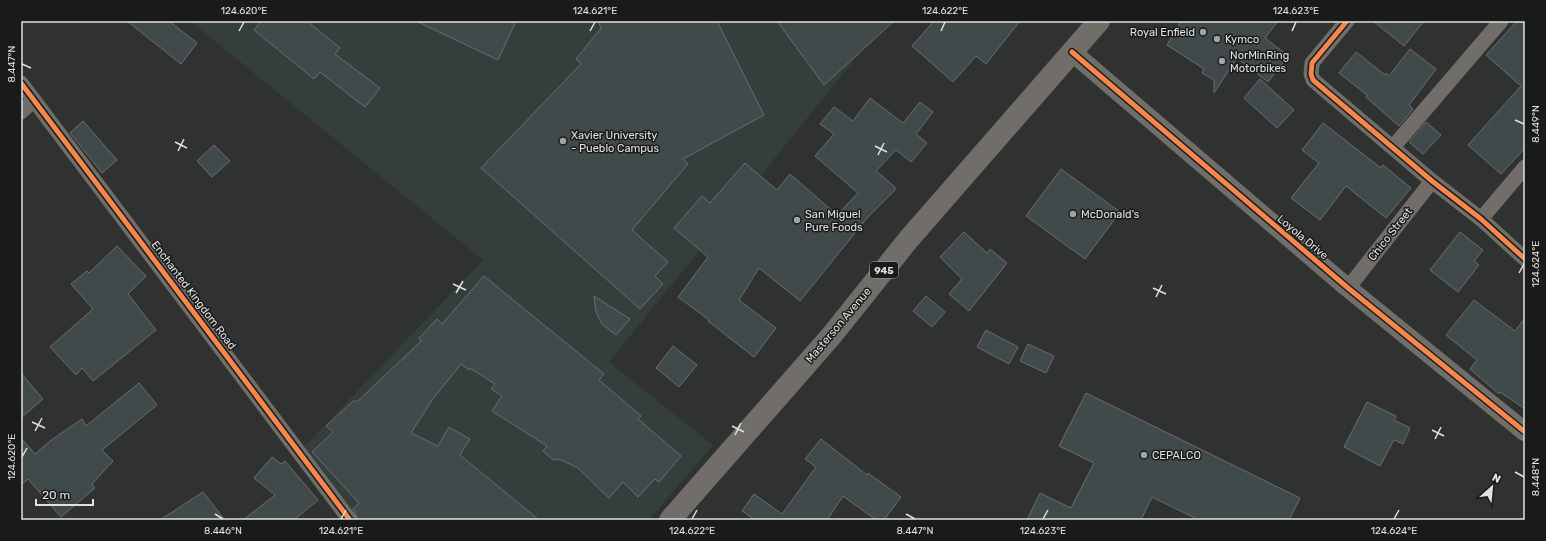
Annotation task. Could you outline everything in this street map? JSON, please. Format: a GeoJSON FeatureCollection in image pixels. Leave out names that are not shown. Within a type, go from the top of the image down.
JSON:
{"type":"FeatureCollection","features":[{"type":"Feature","properties":{"kind":"main road","name":"Masterson Avenue"},"geometry":{"type":"LineString","coordinates":[[670,520],[832,334],[908,240],[1099,21]]}},
{"type":"Feature","properties":{"kind":"street"},"geometry":{"type":"LineString","coordinates":[[1347,21],[1312,63],[1311,74],[1313,80],[1432,181],[1481,219],[1525,259]]}},
{"type":"Feature","properties":{"kind":"street"},"geometry":{"type":"LineString","coordinates":[[1393,147],[1500,21]]}},
{"type":"Feature","properties":{"kind":"street","name":"Loyola Drive"},"geometry":{"type":"LineString","coordinates":[[1072,52],[1348,288],[1525,432]]}},
{"type":"Feature","properties":{"kind":"street","name":"Enchanted Kingdom Road"},"geometry":{"type":"LineString","coordinates":[[21,83],[350,520]]}},
{"type":"Feature","properties":{"kind":"street"},"geometry":{"type":"LineString","coordinates":[[21,112],[34,100]]}},
{"type":"Feature","properties":{"kind":"street"},"geometry":{"type":"LineString","coordinates":[[1481,219],[1525,167]]}},
{"type":"Feature","properties":{"kind":"street","name":"Chico Street"},"geometry":{"type":"LineString","coordinates":[[1348,288],[1432,181]]}},
{"type":"Feature","properties":{"kind":"shaded area","name":"Xavier University - Pueblo Campus"},"geometry":{"type":"Polygon","coordinates":[[[190,21],[886,21],[609,362],[713,445],[649,520],[361,520],[302,449],[483,260],[190,21]]]}},
{"type":"Feature","properties":{"kind":"building"},"geometry":{"type":"Polygon","coordinates":[[[127,21],[169,21],[197,43],[181,64],[127,21]]]}},
{"type":"Feature","properties":{"kind":"building"},"geometry":{"type":"Polygon","coordinates":[[[261,21],[307,21],[340,48],[335,54],[380,88],[365,107],[320,72],[314,79],[254,30],[261,21]]]}},
{"type":"Feature","properties":{"kind":"building"},"geometry":{"type":"Polygon","coordinates":[[[416,21],[516,21],[498,60],[416,21]]]}},
{"type":"Feature","properties":{"kind":"building"},"geometry":{"type":"Polygon","coordinates":[[[598,21],[717,21],[764,115],[683,159],[688,164],[632,230],[668,262],[655,276],[663,284],[640,309],[481,168],[581,64],[576,59],[601,28],[598,21]]]}},
{"type":"Feature","properties":{"kind":"building"},"geometry":{"type":"Polygon","coordinates":[[[777,21],[894,21],[824,85],[777,21]]]}},
{"type":"Feature","properties":{"kind":"building"},"geometry":{"type":"Polygon","coordinates":[[[934,21],[1020,21],[986,64],[976,56],[953,82],[912,46],[934,21]]]}},
{"type":"Feature","properties":{"kind":"building"},"geometry":{"type":"Polygon","coordinates":[[[1181,21],[1278,21],[1265,38],[1288,56],[1268,82],[1237,58],[1214,93],[1214,80],[1202,73],[1204,69],[1167,45],[1181,21]]]}},
{"type":"Feature","properties":{"kind":"building"},"geometry":{"type":"Polygon","coordinates":[[[1373,21],[1424,21],[1404,46],[1373,21]]]}},
{"type":"Feature","properties":{"kind":"building"},"geometry":{"type":"Polygon","coordinates":[[[1517,21],[1525,21],[1525,148],[1501,174],[1468,145],[1521,86],[1486,55],[1517,21]]]}},
{"type":"Feature","properties":{"kind":"building"},"geometry":{"type":"Polygon","coordinates":[[[1410,49],[1436,69],[1409,105],[1413,109],[1399,126],[1366,97],[1367,95],[1339,73],[1356,52],[1385,75],[1386,73],[1389,76],[1410,49]]]}},
{"type":"Feature","properties":{"kind":"building"},"geometry":{"type":"Polygon","coordinates":[[[1260,79],[1294,110],[1277,128],[1244,98],[1260,79]]]}},
{"type":"Feature","properties":{"kind":"building"},"geometry":{"type":"Polygon","coordinates":[[[870,98],[903,123],[920,102],[933,112],[916,134],[927,143],[911,162],[896,150],[876,171],[895,187],[895,190],[867,218],[800,301],[759,268],[739,300],[776,328],[754,357],[678,297],[708,257],[674,228],[702,196],[710,203],[745,163],[777,190],[790,174],[837,215],[858,193],[815,156],[834,134],[820,124],[834,107],[853,121],[870,98]]]}},
{"type":"Feature","properties":{"kind":"building"},"geometry":{"type":"Polygon","coordinates":[[[83,121],[117,160],[102,173],[70,133],[83,121]]]}},
{"type":"Feature","properties":{"kind":"building"},"geometry":{"type":"Polygon","coordinates":[[[1426,122],[1441,135],[1423,154],[1409,142],[1426,122]]]}},
{"type":"Feature","properties":{"kind":"building"},"geometry":{"type":"Polygon","coordinates":[[[1323,123],[1381,168],[1383,165],[1411,188],[1386,218],[1346,186],[1320,220],[1291,198],[1319,163],[1302,150],[1323,123]]]}},
{"type":"Feature","properties":{"kind":"building"},"geometry":{"type":"Polygon","coordinates":[[[214,145],[230,161],[212,177],[197,161],[214,145]]]}},
{"type":"Feature","properties":{"kind":"building","name":"McDonald's"},"geometry":{"type":"Polygon","coordinates":[[[1061,169],[1120,212],[1085,259],[1026,216],[1061,169]]]}},
{"type":"Feature","properties":{"kind":"building"},"geometry":{"type":"Polygon","coordinates":[[[964,232],[987,253],[990,249],[1007,263],[969,311],[949,294],[962,279],[940,257],[964,232]]]}},
{"type":"Feature","properties":{"kind":"building"},"geometry":{"type":"Polygon","coordinates":[[[1460,232],[1483,250],[1474,261],[1479,265],[1458,292],[1430,270],[1460,232]]]}},
{"type":"Feature","properties":{"kind":"building"},"geometry":{"type":"Polygon","coordinates":[[[117,246],[146,276],[128,294],[156,330],[93,381],[82,368],[76,375],[50,347],[93,309],[71,284],[87,271],[89,273],[117,246]]]}},
{"type":"Feature","properties":{"kind":"building"},"geometry":{"type":"Polygon","coordinates":[[[484,276],[604,374],[599,380],[641,416],[638,419],[681,456],[659,482],[655,479],[638,497],[623,482],[609,498],[578,468],[559,459],[553,460],[543,451],[547,446],[492,411],[502,396],[491,389],[495,384],[461,364],[432,400],[411,433],[438,446],[449,427],[470,439],[460,455],[539,520],[359,520],[353,509],[359,503],[312,452],[333,432],[326,426],[353,401],[358,401],[421,341],[419,338],[437,319],[442,324],[484,276]]]}},
{"type":"Feature","properties":{"kind":"building"},"geometry":{"type":"Polygon","coordinates":[[[594,296],[630,319],[616,335],[602,324],[596,312],[594,296]]]}},
{"type":"Feature","properties":{"kind":"building"},"geometry":{"type":"Polygon","coordinates":[[[926,296],[945,312],[932,327],[913,311],[926,296]]]}},
{"type":"Feature","properties":{"kind":"building"},"geometry":{"type":"Polygon","coordinates":[[[1474,300],[1515,331],[1525,318],[1525,409],[1500,392],[1499,394],[1470,369],[1477,360],[1446,335],[1474,300]]]}},
{"type":"Feature","properties":{"kind":"building"},"geometry":{"type":"Polygon","coordinates":[[[986,330],[1018,347],[1009,364],[977,347],[986,330]]]}},
{"type":"Feature","properties":{"kind":"building"},"geometry":{"type":"Polygon","coordinates":[[[1028,344],[1054,356],[1046,373],[1020,361],[1028,344]]]}},
{"type":"Feature","properties":{"kind":"building"},"geometry":{"type":"Polygon","coordinates":[[[673,346],[697,365],[679,387],[656,368],[673,346]]]}},
{"type":"Feature","properties":{"kind":"building"},"geometry":{"type":"Polygon","coordinates":[[[21,373],[43,399],[21,418],[21,373]]]}},
{"type":"Feature","properties":{"kind":"building"},"geometry":{"type":"Polygon","coordinates":[[[139,383],[157,405],[102,450],[113,461],[92,484],[95,488],[61,517],[28,479],[21,485],[21,438],[35,454],[50,441],[82,419],[86,426],[139,383]]]}},
{"type":"Feature","properties":{"kind":"building","name":"CEPALCO"},"geometry":{"type":"Polygon","coordinates":[[[1086,393],[1300,498],[1289,520],[1199,520],[1152,497],[1141,520],[1027,520],[1040,493],[1071,508],[1094,463],[1059,446],[1086,393]]]}},
{"type":"Feature","properties":{"kind":"building"},"geometry":{"type":"Polygon","coordinates":[[[1367,402],[1396,416],[1394,420],[1410,428],[1403,444],[1394,440],[1380,466],[1344,447],[1367,402]]]}},
{"type":"Feature","properties":{"kind":"building"},"geometry":{"type":"Polygon","coordinates":[[[821,439],[867,475],[868,473],[901,497],[884,520],[876,520],[843,496],[827,520],[755,520],[742,511],[754,494],[782,514],[816,467],[805,459],[821,439]]]}},
{"type":"Feature","properties":{"kind":"building"},"geometry":{"type":"Polygon","coordinates":[[[272,457],[281,464],[285,461],[318,500],[294,520],[243,520],[275,495],[254,478],[272,457]]]}},
{"type":"Feature","properties":{"kind":"building"},"geometry":{"type":"Polygon","coordinates":[[[203,492],[225,520],[160,520],[203,492]]]}},
{"type":"Feature","properties":{"kind":"cycle path"},"geometry":{"type":"LineString","coordinates":[[1347,21],[1312,63],[1311,74],[1313,80],[1432,181],[1481,219],[1525,259]]}},
{"type":"Feature","properties":{"kind":"cycle path"},"geometry":{"type":"LineString","coordinates":[[1072,52],[1348,288],[1525,432]]}},
{"type":"Feature","properties":{"kind":"cycle path"},"geometry":{"type":"LineString","coordinates":[[21,83],[350,520]]}},
{"type":"Feature","properties":{"kind":"place","name":"Royal Enfield"},"geometry":{"type":"Point","coordinates":[1203,32]}},
{"type":"Feature","properties":{"kind":"place","name":"Kymco"},"geometry":{"type":"Point","coordinates":[1217,39]}},
{"type":"Feature","properties":{"kind":"place","name":"NorMinRing Motorbikes"},"geometry":{"type":"Point","coordinates":[1222,61]}},
{"type":"Feature","properties":{"kind":"place","name":"Xavier University - Pueblo Campus"},"geometry":{"type":"Point","coordinates":[563,141]}},
{"type":"Feature","properties":{"kind":"place","name":"McDonald's"},"geometry":{"type":"Point","coordinates":[1073,214]}},
{"type":"Feature","properties":{"kind":"place","name":"San Miguel Pure Foods"},"geometry":{"type":"Point","coordinates":[797,220]}},
{"type":"Feature","properties":{"kind":"place","name":"CEPALCO"},"geometry":{"type":"Point","coordinates":[1144,455]}}]}
